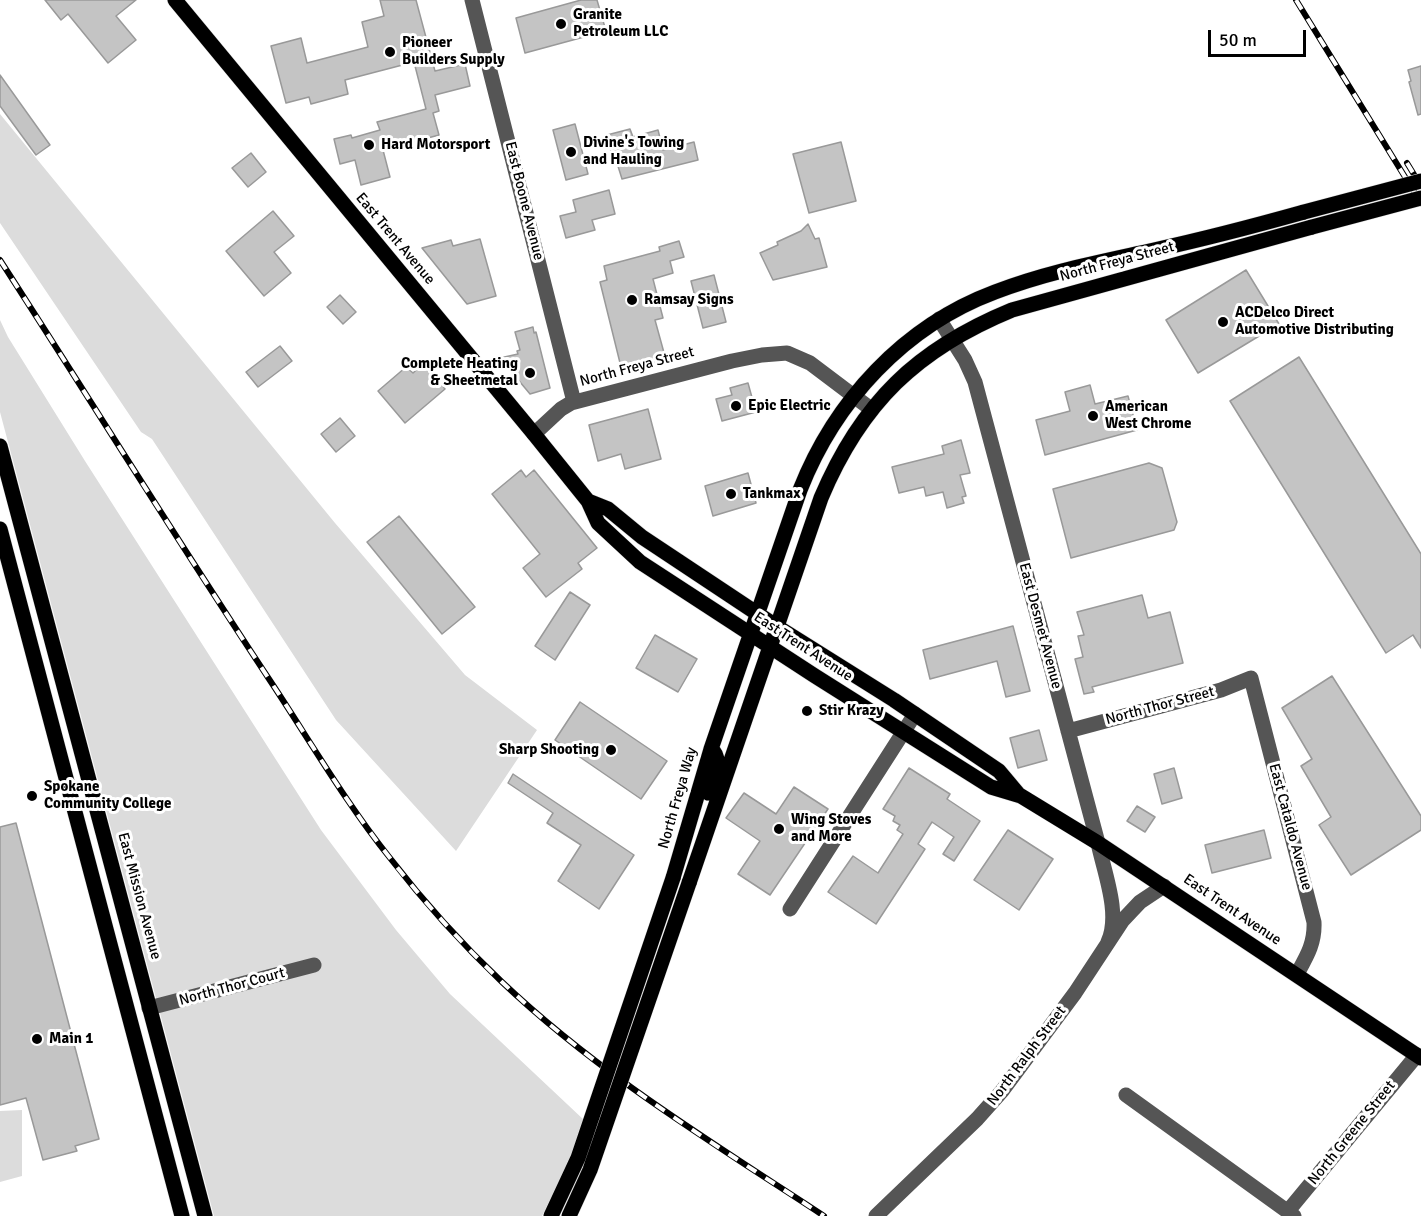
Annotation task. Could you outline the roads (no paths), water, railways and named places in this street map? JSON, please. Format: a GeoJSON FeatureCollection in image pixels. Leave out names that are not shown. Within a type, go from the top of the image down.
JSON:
{"type":"FeatureCollection","features":[{"type":"Feature","properties":{"kind":"main road","name":"East Trent Avenue"},"geometry":{"type":"LineString","coordinates":[[175,0],[534,434],[588,501],[598,523],[639,562],[991,787],[1020,796],[1098,843],[1419,1056]]}},
{"type":"Feature","properties":{"kind":"main road","name":"North Freya Street"},"geometry":{"type":"LineString","coordinates":[[853,396],[890,356],[939,319],[993,292],[1036,278],[1197,240],[1421,181]]}},
{"type":"Feature","properties":{"kind":"main road","name":"North Freya Street"},"geometry":{"type":"LineString","coordinates":[[871,409],[911,368],[952,339],[989,320],[1037,303],[1421,198]]}},
{"type":"Feature","properties":{"kind":"main road","name":"North Freya Way"},"geometry":{"type":"LineString","coordinates":[[551,1216],[578,1158],[673,878],[711,748],[805,476],[828,432],[853,396]]}},
{"type":"Feature","properties":{"kind":"main road"},"geometry":{"type":"LineString","coordinates":[[569,1216],[590,1170],[802,548],[830,476],[871,409]]}},
{"type":"Feature","properties":{"kind":"main road","name":"East Mission Avenue"},"geometry":{"type":"LineString","coordinates":[[0,446],[205,1216]]}},
{"type":"Feature","properties":{"kind":"main road","name":"East Trent Avenue"},"geometry":{"type":"LineString","coordinates":[[588,501],[608,509],[642,537],[999,771],[1020,796]]}},
{"type":"Feature","properties":{"kind":"main road"},"geometry":{"type":"LineString","coordinates":[[0,529],[181,1216]]}},
{"type":"Feature","properties":{"kind":"main road"},"geometry":{"type":"LineString","coordinates":[[702,843],[705,807],[717,762],[715,752],[711,748]]}},
{"type":"Feature","properties":{"kind":"street","name":"East Boone Avenue"},"geometry":{"type":"LineString","coordinates":[[472,0],[574,402]]}},
{"type":"Feature","properties":{"kind":"street","name":"East Desmet Avenue"},"geometry":{"type":"LineString","coordinates":[[939,319],[965,360],[975,382],[1098,843],[1113,911],[1113,930],[1108,942]]}},
{"type":"Feature","properties":{"kind":"street","name":"North Freya Street"},"geometry":{"type":"LineString","coordinates":[[534,434],[564,407],[574,402],[732,361],[787,353],[810,363],[871,409]]}},
{"type":"Feature","properties":{"kind":"street","name":"North Thor Street"},"geometry":{"type":"LineString","coordinates":[[1068,730],[1221,690],[1251,678]]}},
{"type":"Feature","properties":{"kind":"street","name":"East Cataldo Avenue"},"geometry":{"type":"LineString","coordinates":[[1251,678],[1314,922],[1312,948],[1297,974]]}},
{"type":"Feature","properties":{"kind":"street"},"geometry":{"type":"LineString","coordinates":[[790,909],[915,714]]}},
{"type":"Feature","properties":{"kind":"street","name":"North Ralph Street"},"geometry":{"type":"LineString","coordinates":[[876,1216],[977,1119],[1014,1078],[1075,993],[1123,920],[1140,902],[1164,886]]}},
{"type":"Feature","properties":{"kind":"street","name":"North Thor Court"},"geometry":{"type":"LineString","coordinates":[[150,1008],[314,965]]}},
{"type":"Feature","properties":{"kind":"street","name":"North Greene Street"},"geometry":{"type":"LineString","coordinates":[[1291,1214],[1419,1056]]}},
{"type":"Feature","properties":{"kind":"street"},"geometry":{"type":"LineString","coordinates":[[1126,1095],[1291,1214]]}},
{"type":"Feature","properties":{"kind":"railway"},"geometry":{"type":"LineString","coordinates":[[1296,0],[1421,203]]}},
{"type":"Feature","properties":{"kind":"railway"},"geometry":{"type":"LineString","coordinates":[[1407,163],[1421,186]]}},
{"type":"Feature","properties":{"kind":"railway"},"geometry":{"type":"LineString","coordinates":[[0,260],[343,794],[430,907],[502,982],[578,1047],[658,1106],[824,1216]]}},
{"type":"Feature","properties":{"kind":"place","name":"Granite Petroleum LLC"},"geometry":{"type":"Point","coordinates":[561,24]}},
{"type":"Feature","properties":{"kind":"place","name":"Pioneer Builders Supply"},"geometry":{"type":"Point","coordinates":[390,52]}},
{"type":"Feature","properties":{"kind":"place","name":"Hard Motorsport"},"geometry":{"type":"Point","coordinates":[369,145]}},
{"type":"Feature","properties":{"kind":"place","name":"Divine's Towing and Hauling"},"geometry":{"type":"Point","coordinates":[571,152]}},
{"type":"Feature","properties":{"kind":"place","name":"Ramsay Signs"},"geometry":{"type":"Point","coordinates":[632,300]}},
{"type":"Feature","properties":{"kind":"place","name":"ACDelco Direct Automotive Distributing"},"geometry":{"type":"Point","coordinates":[1223,322]}},
{"type":"Feature","properties":{"kind":"place","name":"Complete Heating & Sheetmetal"},"geometry":{"type":"Point","coordinates":[530,373]}},
{"type":"Feature","properties":{"kind":"place","name":"Epic Electric"},"geometry":{"type":"Point","coordinates":[736,406]}},
{"type":"Feature","properties":{"kind":"place","name":"American West Chrome"},"geometry":{"type":"Point","coordinates":[1093,416]}},
{"type":"Feature","properties":{"kind":"place","name":"Tankmax"},"geometry":{"type":"Point","coordinates":[731,494]}},
{"type":"Feature","properties":{"kind":"place","name":"Stir Krazy"},"geometry":{"type":"Point","coordinates":[807,711]}},
{"type":"Feature","properties":{"kind":"place","name":"Sharp Shooting"},"geometry":{"type":"Point","coordinates":[611,750]}},
{"type":"Feature","properties":{"kind":"place","name":"Spokane Community College"},"geometry":{"type":"Point","coordinates":[32,796]}},
{"type":"Feature","properties":{"kind":"place","name":"Wing Stoves and More"},"geometry":{"type":"Point","coordinates":[779,829]}},
{"type":"Feature","properties":{"kind":"place","name":"Main 1"},"geometry":{"type":"Point","coordinates":[37,1039]}}]}
